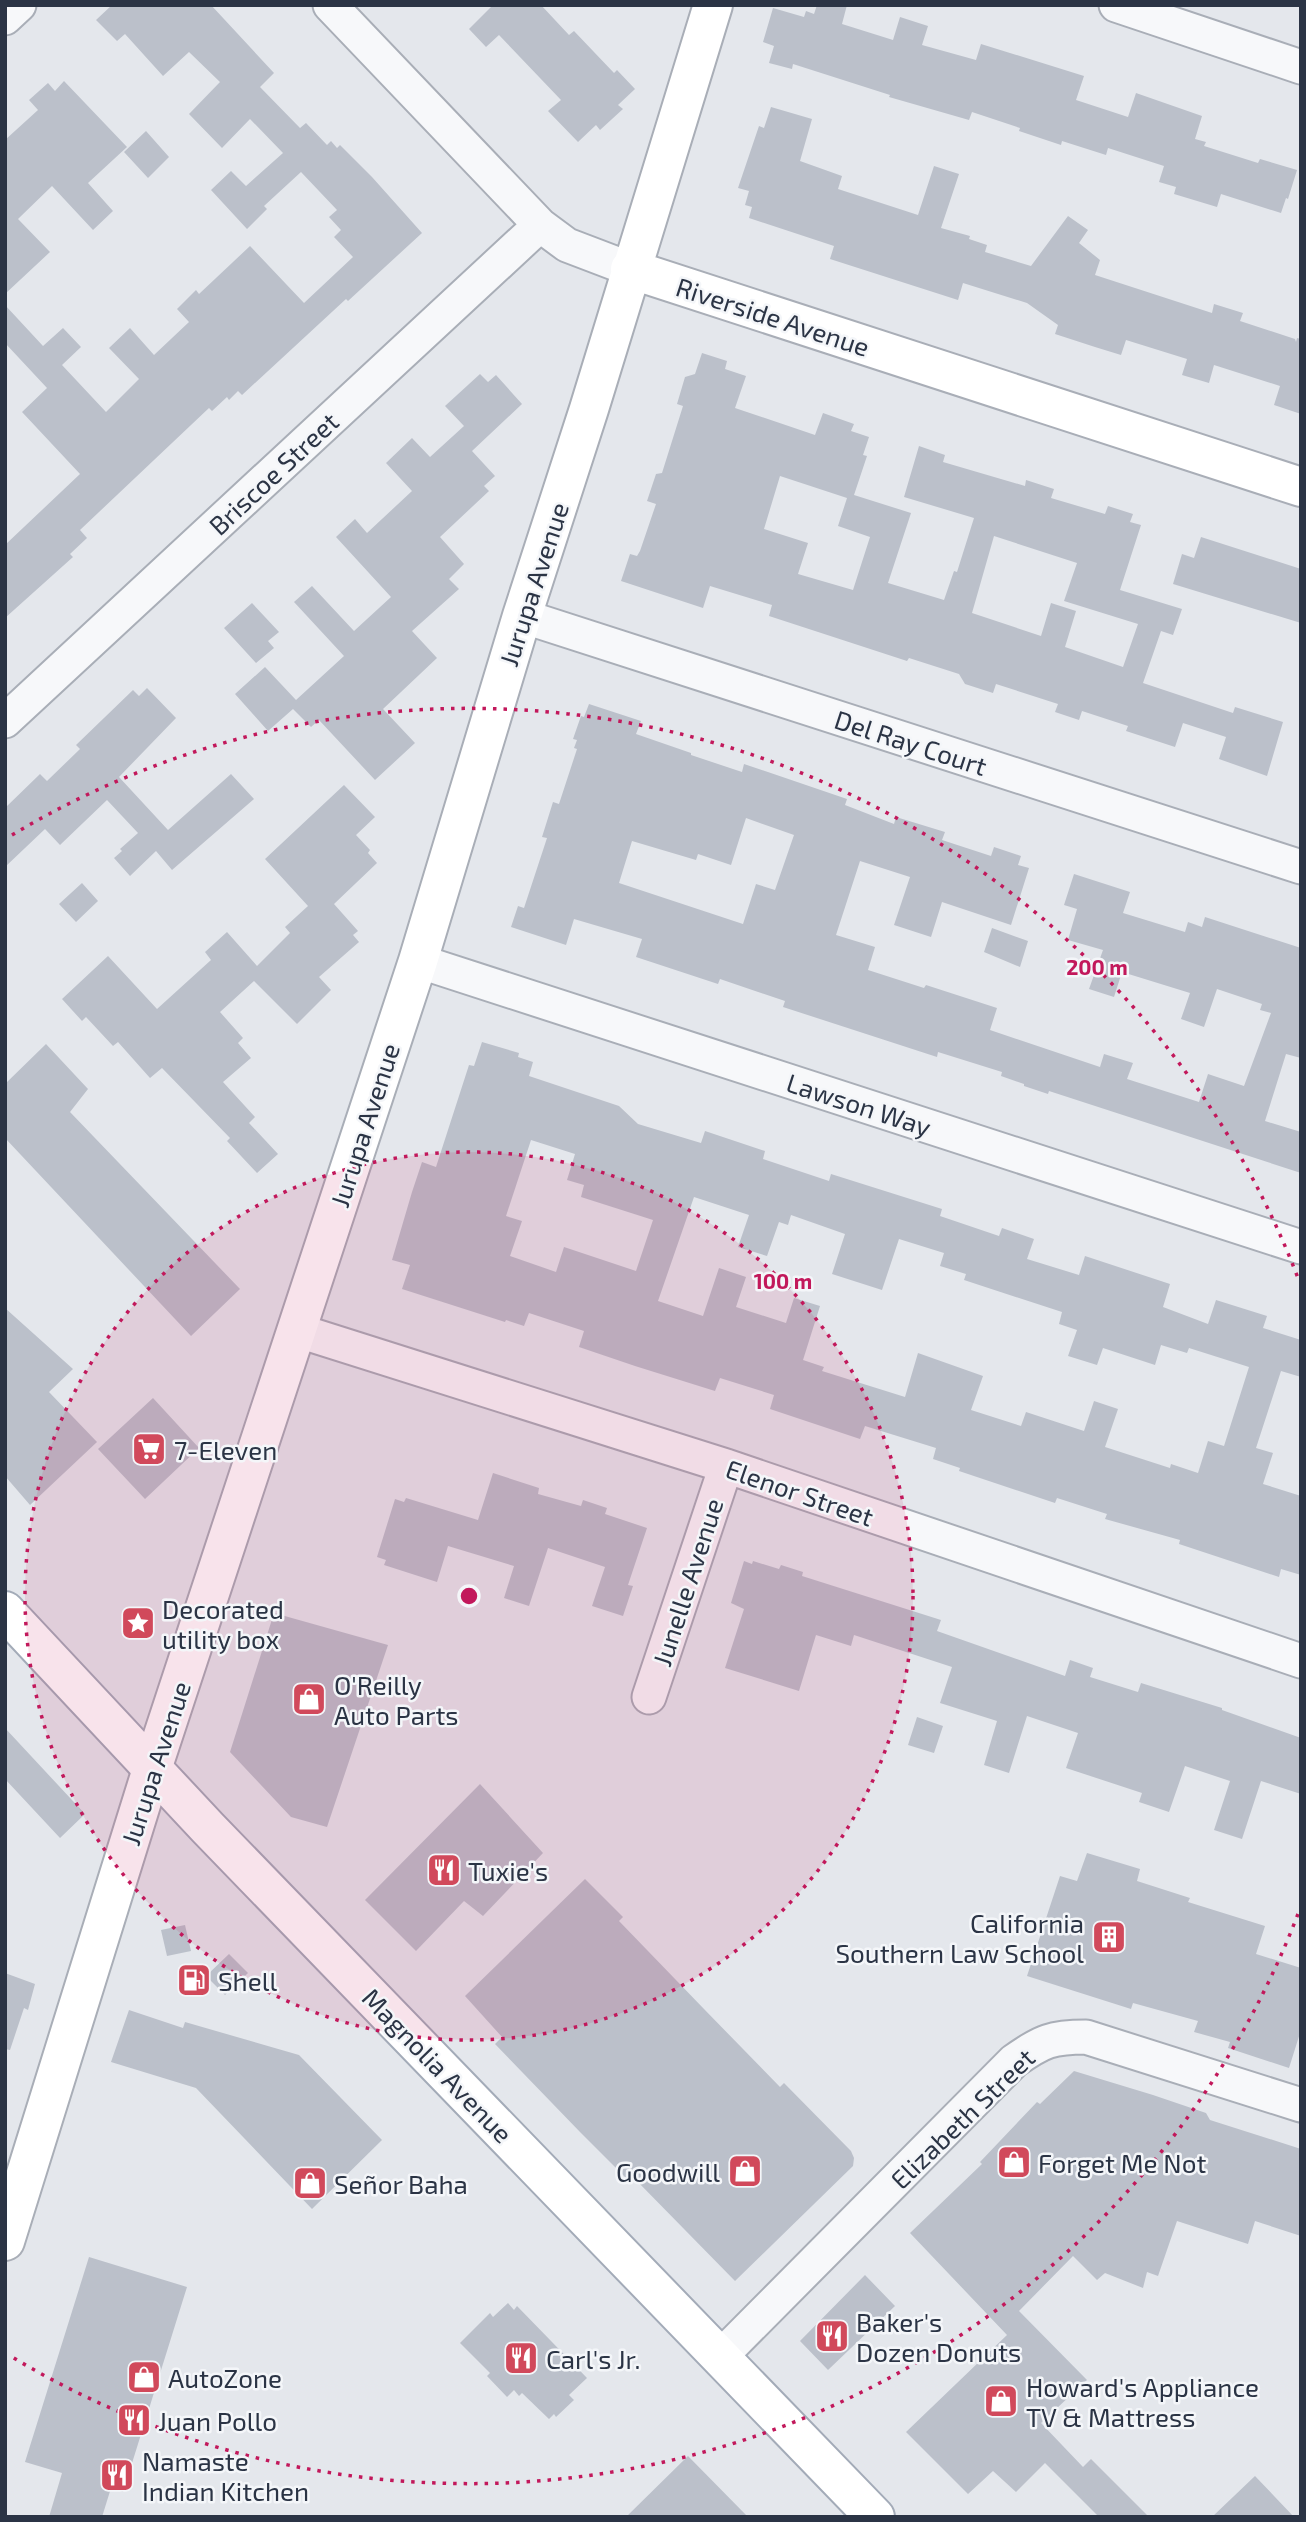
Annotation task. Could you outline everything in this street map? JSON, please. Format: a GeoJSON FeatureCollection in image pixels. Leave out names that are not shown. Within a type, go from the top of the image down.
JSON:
{"type":"FeatureCollection","features":[{"type":"Feature","properties":{"kind":"main road","name":"Jurupa Avenue"},"geometry":{"type":"LineString","coordinates":[[5,2241],[152,1769],[418,961],[522,616],[589,409],[713,5]]}},
{"type":"Feature","properties":{"kind":"main road","name":"Riverside Avenue"},"geometry":{"type":"LineString","coordinates":[[631,270],[1301,488]]}},
{"type":"Feature","properties":{"kind":"main road","name":"Magnolia Avenue"},"geometry":{"type":"LineString","coordinates":[[5,1611],[152,1769],[876,2517]]}},
{"type":"Feature","properties":{"kind":"street"},"geometry":{"type":"LineString","coordinates":[[5,18],[19,5]]}},
{"type":"Feature","properties":{"kind":"street","name":"Riverside Avenue"},"geometry":{"type":"LineString","coordinates":[[330,5],[540,225],[567,245],[631,270]]}},
{"type":"Feature","properties":{"kind":"street"},"geometry":{"type":"LineString","coordinates":[[1116,5],[1301,67]]}},
{"type":"Feature","properties":{"kind":"street","name":"Briscoe Street"},"geometry":{"type":"LineString","coordinates":[[5,721],[540,225]]}},
{"type":"Feature","properties":{"kind":"street","name":"Del Ray Court"},"geometry":{"type":"LineString","coordinates":[[522,616],[1301,867]]}},
{"type":"Feature","properties":{"kind":"street","name":"Lawson Way"},"geometry":{"type":"LineString","coordinates":[[418,961],[1301,1247]]}},
{"type":"Feature","properties":{"kind":"street","name":"Elenor Street"},"geometry":{"type":"LineString","coordinates":[[296,1330],[726,1466],[1301,1661]]}},
{"type":"Feature","properties":{"kind":"street","name":"Junelle Avenue"},"geometry":{"type":"LineString","coordinates":[[649,1697],[726,1466]]}},
{"type":"Feature","properties":{"kind":"street","name":"Elizabeth Street"},"geometry":{"type":"LineString","coordinates":[[721,2356],[1014,2061],[1037,2045],[1059,2037],[1087,2037],[1301,2105]]}},
{"type":"Feature","properties":{"kind":"building"},"geometry":{"type":"Polygon","coordinates":[[[112,5],[211,5],[274,73],[260,87],[300,128],[306,123],[327,145],[331,141],[337,148],[340,145],[422,233],[242,395],[238,391],[212,411],[209,408],[80,530],[87,538],[70,554],[73,557],[5,618],[5,545],[80,474],[22,412],[47,388],[5,343],[5,305],[43,346],[63,328],[81,347],[62,365],[106,412],[139,379],[109,348],[130,328],[154,355],[189,322],[177,309],[196,290],[199,294],[250,246],[304,303],[353,257],[334,237],[341,230],[329,217],[337,210],[301,172],[264,206],[267,209],[247,229],[211,190],[231,171],[246,186],[283,153],[250,119],[222,148],[189,114],[220,82],[189,52],[163,76],[125,34],[117,41],[96,20],[112,5]]]}},
{"type":"Feature","properties":{"kind":"building"},"geometry":{"type":"Polygon","coordinates":[[[493,5],[541,5],[569,35],[574,31],[614,73],[617,70],[635,89],[618,105],[623,109],[600,130],[596,125],[578,142],[548,111],[561,100],[499,35],[486,47],[469,29],[493,5]]]}},
{"type":"Feature","properties":{"kind":"building"},"geometry":{"type":"Polygon","coordinates":[[[817,5],[847,5],[842,24],[893,40],[900,17],[928,26],[922,45],[976,60],[981,44],[1084,76],[1076,100],[1128,117],[1136,93],[1202,116],[1195,139],[1206,142],[1204,146],[1258,163],[1260,159],[1297,170],[1288,199],[1286,198],[1281,213],[1221,194],[1217,207],[1174,194],[1176,187],[1159,182],[1164,166],[1108,148],[1106,155],[1062,141],[1061,145],[972,112],[969,120],[889,97],[890,95],[793,64],[792,69],[769,63],[774,46],[763,42],[773,8],[804,17],[806,11],[814,14],[817,5]]]}},
{"type":"Feature","properties":{"kind":"building"},"geometry":{"type":"Polygon","coordinates":[[[64,81],[127,147],[88,183],[113,211],[93,230],[52,186],[18,219],[50,252],[5,294],[5,140],[38,110],[29,100],[48,83],[55,91],[64,81]]]}},
{"type":"Feature","properties":{"kind":"building"},"geometry":{"type":"Polygon","coordinates":[[[771,107],[812,119],[800,161],[842,176],[838,189],[918,215],[934,166],[959,174],[941,228],[970,236],[969,239],[987,245],[985,252],[1031,266],[1068,216],[1088,230],[1079,243],[1100,260],[1095,275],[1212,313],[1214,304],[1243,313],[1240,321],[1295,339],[1296,342],[1297,338],[1301,339],[1301,414],[1274,405],[1280,386],[1214,365],[1209,383],[1182,375],[1187,359],[1126,340],[1121,355],[1095,347],[1055,334],[1058,325],[1027,303],[963,283],[958,300],[830,259],[834,246],[749,218],[752,207],[745,205],[749,191],[738,188],[759,126],[764,128],[771,107]]]}},
{"type":"Feature","properties":{"kind":"building"},"geometry":{"type":"Polygon","coordinates":[[[146,131],[169,157],[148,178],[124,152],[146,131]]]}},
{"type":"Feature","properties":{"kind":"building"},"geometry":{"type":"Polygon","coordinates":[[[702,353],[727,361],[725,369],[746,376],[735,408],[815,435],[823,413],[854,424],[851,431],[869,437],[863,455],[867,456],[854,495],[911,513],[888,583],[944,600],[954,571],[957,572],[974,518],[904,497],[919,446],[945,455],[943,462],[1025,486],[1026,480],[1054,489],[1051,498],[1105,514],[1108,506],[1133,514],[1130,522],[1141,525],[1120,590],[1182,609],[1173,635],[1161,631],[1143,683],[1233,713],[1235,707],[1283,722],[1267,776],[1219,759],[1226,737],[1183,723],[1175,747],[1126,731],[1128,726],[1082,711],[1079,720],[1055,712],[1058,704],[996,684],[993,693],[965,684],[959,674],[909,658],[907,661],[769,616],[772,605],[710,586],[703,608],[621,581],[630,554],[637,556],[640,551],[656,504],[647,501],[656,474],[662,473],[683,406],[677,404],[685,377],[695,374],[702,353]],[[780,476],[764,529],[808,543],[798,574],[853,590],[870,537],[838,526],[847,498],[780,476]],[[994,536],[972,613],[1041,636],[1051,603],[1076,611],[1065,647],[1123,667],[1138,624],[1064,601],[1077,563],[994,536]]]}},
{"type":"Feature","properties":{"kind":"building"},"geometry":{"type":"Polygon","coordinates":[[[480,374],[488,382],[496,375],[522,404],[472,451],[495,476],[484,486],[489,491],[440,537],[464,564],[449,579],[459,589],[412,631],[437,658],[383,709],[415,743],[375,780],[319,720],[311,727],[293,709],[268,731],[235,694],[265,667],[296,700],[344,656],[294,602],[312,586],[354,631],[391,597],[336,537],[355,519],[367,533],[412,491],[386,463],[412,438],[430,457],[464,426],[445,406],[480,374]]]}},
{"type":"Feature","properties":{"kind":"building"},"geometry":{"type":"Polygon","coordinates":[[[1201,537],[1301,569],[1301,623],[1173,584],[1182,554],[1194,558],[1201,537]]]}},
{"type":"Feature","properties":{"kind":"building"},"geometry":{"type":"Polygon","coordinates":[[[252,603],[279,632],[268,641],[274,648],[256,663],[224,628],[252,603]]]}},
{"type":"Feature","properties":{"kind":"building"},"geometry":{"type":"Polygon","coordinates":[[[147,688],[176,718],[119,777],[168,830],[231,774],[254,799],[172,870],[156,851],[130,876],[114,858],[138,833],[107,800],[60,845],[45,829],[5,867],[5,808],[40,774],[47,781],[80,749],[76,745],[133,690],[139,696],[147,688]]]}},
{"type":"Feature","properties":{"kind":"building"},"geometry":{"type":"Polygon","coordinates":[[[589,704],[641,721],[636,734],[691,755],[742,772],[744,764],[847,799],[845,805],[894,824],[896,817],[945,832],[942,840],[991,856],[994,847],[1021,856],[1018,865],[1029,868],[1011,925],[942,902],[931,937],[894,925],[910,877],[860,861],[836,935],[875,947],[868,970],[997,1008],[990,1030],[1100,1067],[1104,1054],[1133,1063],[1127,1079],[1199,1102],[1208,1074],[1244,1086],[1271,1013],[1260,1010],[1262,1004],[1217,989],[1204,1027],[1181,1019],[1190,993],[1122,972],[1114,997],[1089,989],[1103,950],[1068,940],[1077,909],[1064,905],[1074,874],[1130,892],[1123,913],[1185,932],[1188,922],[1202,927],[1205,917],[1301,948],[1301,1058],[1286,1054],[1265,1121],[1301,1132],[1301,1173],[1049,1091],[1048,1094],[1024,1086],[1001,1076],[1002,1072],[938,1052],[937,1057],[783,1007],[785,1001],[720,979],[718,984],[636,957],[642,939],[574,919],[566,945],[511,927],[518,906],[524,908],[547,838],[542,837],[553,802],[559,804],[577,749],[574,748],[577,740],[573,739],[581,716],[584,717],[589,704]],[[746,818],[731,865],[698,854],[696,860],[632,841],[619,883],[743,924],[756,884],[775,890],[794,835],[746,818]]]}},
{"type":"Feature","properties":{"kind":"building"},"geometry":{"type":"Polygon","coordinates":[[[344,785],[375,817],[356,835],[370,850],[368,853],[377,863],[334,904],[358,931],[353,935],[359,942],[319,977],[331,990],[297,1024],[254,981],[220,1012],[243,1038],[238,1043],[251,1058],[223,1082],[255,1117],[249,1123],[278,1154],[257,1173],[227,1141],[230,1138],[162,1068],[150,1078],[118,1042],[113,1046],[86,1017],[82,1021],[62,999],[108,956],[157,1009],[211,960],[205,952],[227,932],[257,966],[290,933],[285,927],[308,906],[265,859],[344,785]]]}},
{"type":"Feature","properties":{"kind":"building"},"geometry":{"type":"Polygon","coordinates":[[[82,883],[98,901],[76,922],[59,904],[82,883]]]}},
{"type":"Feature","properties":{"kind":"building"},"geometry":{"type":"Polygon","coordinates":[[[992,928],[1028,941],[1020,967],[984,952],[992,928]]]}},
{"type":"Feature","properties":{"kind":"building"},"geometry":{"type":"Polygon","coordinates":[[[482,1042],[519,1053],[518,1057],[533,1062],[529,1076],[619,1106],[638,1124],[701,1143],[705,1131],[765,1151],[763,1159],[829,1181],[831,1174],[942,1209],[940,1216],[999,1236],[1002,1228],[1034,1239],[1027,1259],[1079,1275],[1085,1256],[1170,1284],[1163,1307],[1208,1324],[1216,1300],[1267,1316],[1263,1328],[1301,1340],[1301,1377],[1281,1371],[1256,1448],[1273,1453],[1263,1484],[1301,1496],[1301,1575],[1281,1569],[1279,1577],[1179,1544],[1180,1540],[1105,1519],[1107,1514],[1057,1498],[1055,1503],[959,1471],[960,1468],[933,1459],[936,1448],[865,1426],[860,1439],[770,1409],[774,1395],[720,1378],[715,1391],[579,1347],[584,1331],[529,1313],[524,1326],[402,1289],[410,1265],[392,1260],[412,1192],[422,1162],[436,1167],[469,1065],[474,1066],[482,1042]],[[531,1140],[506,1216],[522,1221],[510,1256],[556,1272],[564,1247],[636,1271],[653,1220],[581,1197],[584,1185],[567,1180],[575,1154],[531,1140]],[[694,1197],[658,1301],[703,1316],[719,1268],[746,1277],[736,1307],[786,1323],[794,1298],[820,1306],[803,1360],[824,1367],[822,1371],[905,1397],[918,1353],[983,1376],[971,1410],[1021,1426],[1026,1412],[1084,1431],[1094,1401],[1118,1409],[1105,1447],[1170,1468],[1171,1464],[1198,1473],[1208,1441],[1224,1446],[1249,1367],[1189,1348],[1187,1353],[1161,1345],[1155,1365],[1103,1348],[1097,1365],[1068,1356],[1077,1330],[1059,1324],[1062,1312],[964,1280],[966,1274],[940,1266],[944,1253],[899,1239],[882,1290],[832,1274],[845,1234],[791,1215],[788,1225],[779,1222],[767,1256],[738,1247],[749,1215],[694,1197]]]}},
{"type":"Feature","properties":{"kind":"building"},"geometry":{"type":"Polygon","coordinates":[[[46,1044],[88,1089],[70,1112],[240,1289],[191,1336],[5,1138],[5,1084],[46,1044]]]}},
{"type":"Feature","properties":{"kind":"building"},"geometry":{"type":"Polygon","coordinates":[[[5,1308],[73,1369],[49,1392],[97,1442],[30,1505],[5,1476],[5,1308]]]}},
{"type":"Feature","properties":{"kind":"building","name":"7-Eleven"},"geometry":{"type":"Polygon","coordinates":[[[153,1398],[199,1448],[145,1499],[98,1449],[153,1398]]]}},
{"type":"Feature","properties":{"kind":"building"},"geometry":{"type":"Polygon","coordinates":[[[493,1473],[539,1488],[538,1494],[581,1506],[583,1500],[607,1508],[605,1514],[647,1528],[628,1585],[633,1586],[623,1616],[592,1606],[605,1567],[548,1548],[529,1606],[504,1598],[514,1566],[448,1546],[437,1582],[384,1565],[386,1560],[377,1557],[395,1499],[404,1502],[406,1498],[478,1520],[493,1473]]]}},
{"type":"Feature","properties":{"kind":"building"},"geometry":{"type":"Polygon","coordinates":[[[744,1561],[779,1569],[781,1565],[803,1572],[802,1576],[941,1620],[937,1631],[1065,1676],[1070,1660],[1093,1668],[1090,1677],[1138,1692],[1141,1683],[1222,1708],[1301,1738],[1301,1794],[1261,1781],[1242,1839],[1214,1830],[1230,1781],[1185,1766],[1169,1812],[1139,1802],[1142,1793],[1066,1768],[1078,1733],[1027,1716],[1009,1773],[984,1765],[997,1721],[940,1703],[952,1667],[854,1635],[851,1646],[816,1635],[799,1691],[725,1668],[744,1609],[731,1603],[744,1561]]]}},
{"type":"Feature","properties":{"kind":"building","name":"O'Reilly Auto Parts"},"geometry":{"type":"Polygon","coordinates":[[[274,1613],[388,1645],[327,1827],[291,1817],[230,1752],[274,1613]]]}},
{"type":"Feature","properties":{"kind":"building"},"geometry":{"type":"Polygon","coordinates":[[[917,1717],[943,1726],[934,1753],[908,1745],[917,1717]]]}},
{"type":"Feature","properties":{"kind":"building"},"geometry":{"type":"Polygon","coordinates":[[[5,1728],[85,1814],[60,1838],[5,1779],[5,1728]]]}},
{"type":"Feature","properties":{"kind":"building"},"geometry":{"type":"Polygon","coordinates":[[[480,1784],[543,1853],[483,1916],[464,1901],[416,1951],[365,1900],[480,1784]]]}},
{"type":"Feature","properties":{"kind":"building"},"geometry":{"type":"Polygon","coordinates":[[[1087,1853],[1140,1869],[1137,1881],[1190,1898],[1188,1902],[1265,1926],[1256,1954],[1301,1968],[1301,2030],[1289,2068],[1228,2048],[1230,2042],[1194,2032],[1198,2021],[1133,2003],[1131,2009],[1027,1976],[1060,1876],[1077,1881],[1087,1853]]]}},
{"type":"Feature","properties":{"kind":"building"},"geometry":{"type":"Polygon","coordinates":[[[585,1879],[623,1917],[619,1921],[780,2087],[784,2083],[851,2151],[854,2158],[853,2166],[735,2281],[635,2179],[631,2183],[495,2044],[502,2037],[465,1996],[585,1879]]]}},
{"type":"Feature","properties":{"kind":"building"},"geometry":{"type":"Polygon","coordinates":[[[185,1925],[191,1951],[167,1956],[161,1930],[185,1925]]]}},
{"type":"Feature","properties":{"kind":"building"},"geometry":{"type":"Polygon","coordinates":[[[229,1954],[248,1973],[225,1995],[206,1976],[229,1954]]]}},
{"type":"Feature","properties":{"kind":"building"},"geometry":{"type":"Polygon","coordinates":[[[5,1973],[35,1984],[28,2010],[24,2008],[10,2050],[5,2049],[5,1973]]]}},
{"type":"Feature","properties":{"kind":"building"},"geometry":{"type":"Polygon","coordinates":[[[129,2010],[183,2028],[185,2022],[299,2055],[382,2140],[312,2209],[196,2088],[111,2062],[129,2010]]]}},
{"type":"Feature","properties":{"kind":"building"},"geometry":{"type":"Polygon","coordinates":[[[1074,2071],[1206,2113],[1210,2120],[1301,2149],[1301,2236],[1255,2221],[1248,2244],[1177,2221],[1158,2276],[1147,2272],[1143,2288],[1105,2273],[1097,2280],[1073,2256],[1019,2311],[1087,2380],[1041,2423],[1083,2467],[1091,2459],[1149,2517],[1099,2517],[1045,2463],[1016,2492],[993,2471],[968,2494],[906,2432],[1007,2335],[910,2233],[982,2164],[980,2162],[1037,2102],[1040,2104],[1074,2071]]]}},
{"type":"Feature","properties":{"kind":"building"},"geometry":{"type":"Polygon","coordinates":[[[89,2257],[187,2287],[123,2492],[111,2488],[102,2517],[49,2517],[62,2473],[25,2462],[89,2257]]]}},
{"type":"Feature","properties":{"kind":"building"},"geometry":{"type":"Polygon","coordinates":[[[865,2275],[895,2306],[828,2370],[800,2341],[865,2275]]]}},
{"type":"Feature","properties":{"kind":"building","name":"Carl's Jr."},"geometry":{"type":"Polygon","coordinates":[[[508,2303],[514,2310],[517,2306],[587,2378],[569,2395],[574,2400],[556,2417],[554,2414],[549,2419],[522,2393],[519,2396],[514,2390],[507,2397],[487,2376],[490,2373],[460,2343],[490,2313],[493,2317],[508,2303]]]}},
{"type":"Feature","properties":{"kind":"building"},"geometry":{"type":"Polygon","coordinates":[[[688,2456],[748,2517],[626,2517],[688,2456]]]}},
{"type":"Feature","properties":{"kind":"building"},"geometry":{"type":"Polygon","coordinates":[[[1255,2476],[1294,2517],[1212,2517],[1255,2476]]]}},
{"type":"Feature","properties":{"kind":"place","name":"7-Eleven"},"geometry":{"type":"Point","coordinates":[149,1449]}},
{"type":"Feature","properties":{"kind":"place","name":"Decorated utility box"},"geometry":{"type":"Point","coordinates":[138,1623]}},
{"type":"Feature","properties":{"kind":"place","name":"O'Reilly Auto Parts"},"geometry":{"type":"Point","coordinates":[309,1699]}},
{"type":"Feature","properties":{"kind":"place","name":"Tuxie's"},"geometry":{"type":"Point","coordinates":[444,1870]}},
{"type":"Feature","properties":{"kind":"place","name":"California Southern Law School"},"geometry":{"type":"Point","coordinates":[1109,1937]}},
{"type":"Feature","properties":{"kind":"place","name":"Shell"},"geometry":{"type":"Point","coordinates":[194,1980]}},
{"type":"Feature","properties":{"kind":"place","name":"Forget Me Not"},"geometry":{"type":"Point","coordinates":[1014,2162]}},
{"type":"Feature","properties":{"kind":"place","name":"Goodwill"},"geometry":{"type":"Point","coordinates":[745,2171]}},
{"type":"Feature","properties":{"kind":"place","name":"Señor Baha"},"geometry":{"type":"Point","coordinates":[310,2183]}},
{"type":"Feature","properties":{"kind":"place","name":"Baker's Dozen Donuts"},"geometry":{"type":"Point","coordinates":[832,2336]}},
{"type":"Feature","properties":{"kind":"place","name":"Carl's Jr."},"geometry":{"type":"Point","coordinates":[521,2358]}},
{"type":"Feature","properties":{"kind":"place","name":"AutoZone"},"geometry":{"type":"Point","coordinates":[144,2377]}},
{"type":"Feature","properties":{"kind":"place","name":"Howard's Appliance TV & Mattress"},"geometry":{"type":"Point","coordinates":[1001,2401]}},
{"type":"Feature","properties":{"kind":"place","name":"Juan Pollo"},"geometry":{"type":"Point","coordinates":[134,2420]}},
{"type":"Feature","properties":{"kind":"place","name":"Namaste Indian Kitchen"},"geometry":{"type":"Point","coordinates":[117,2475]}}]}
